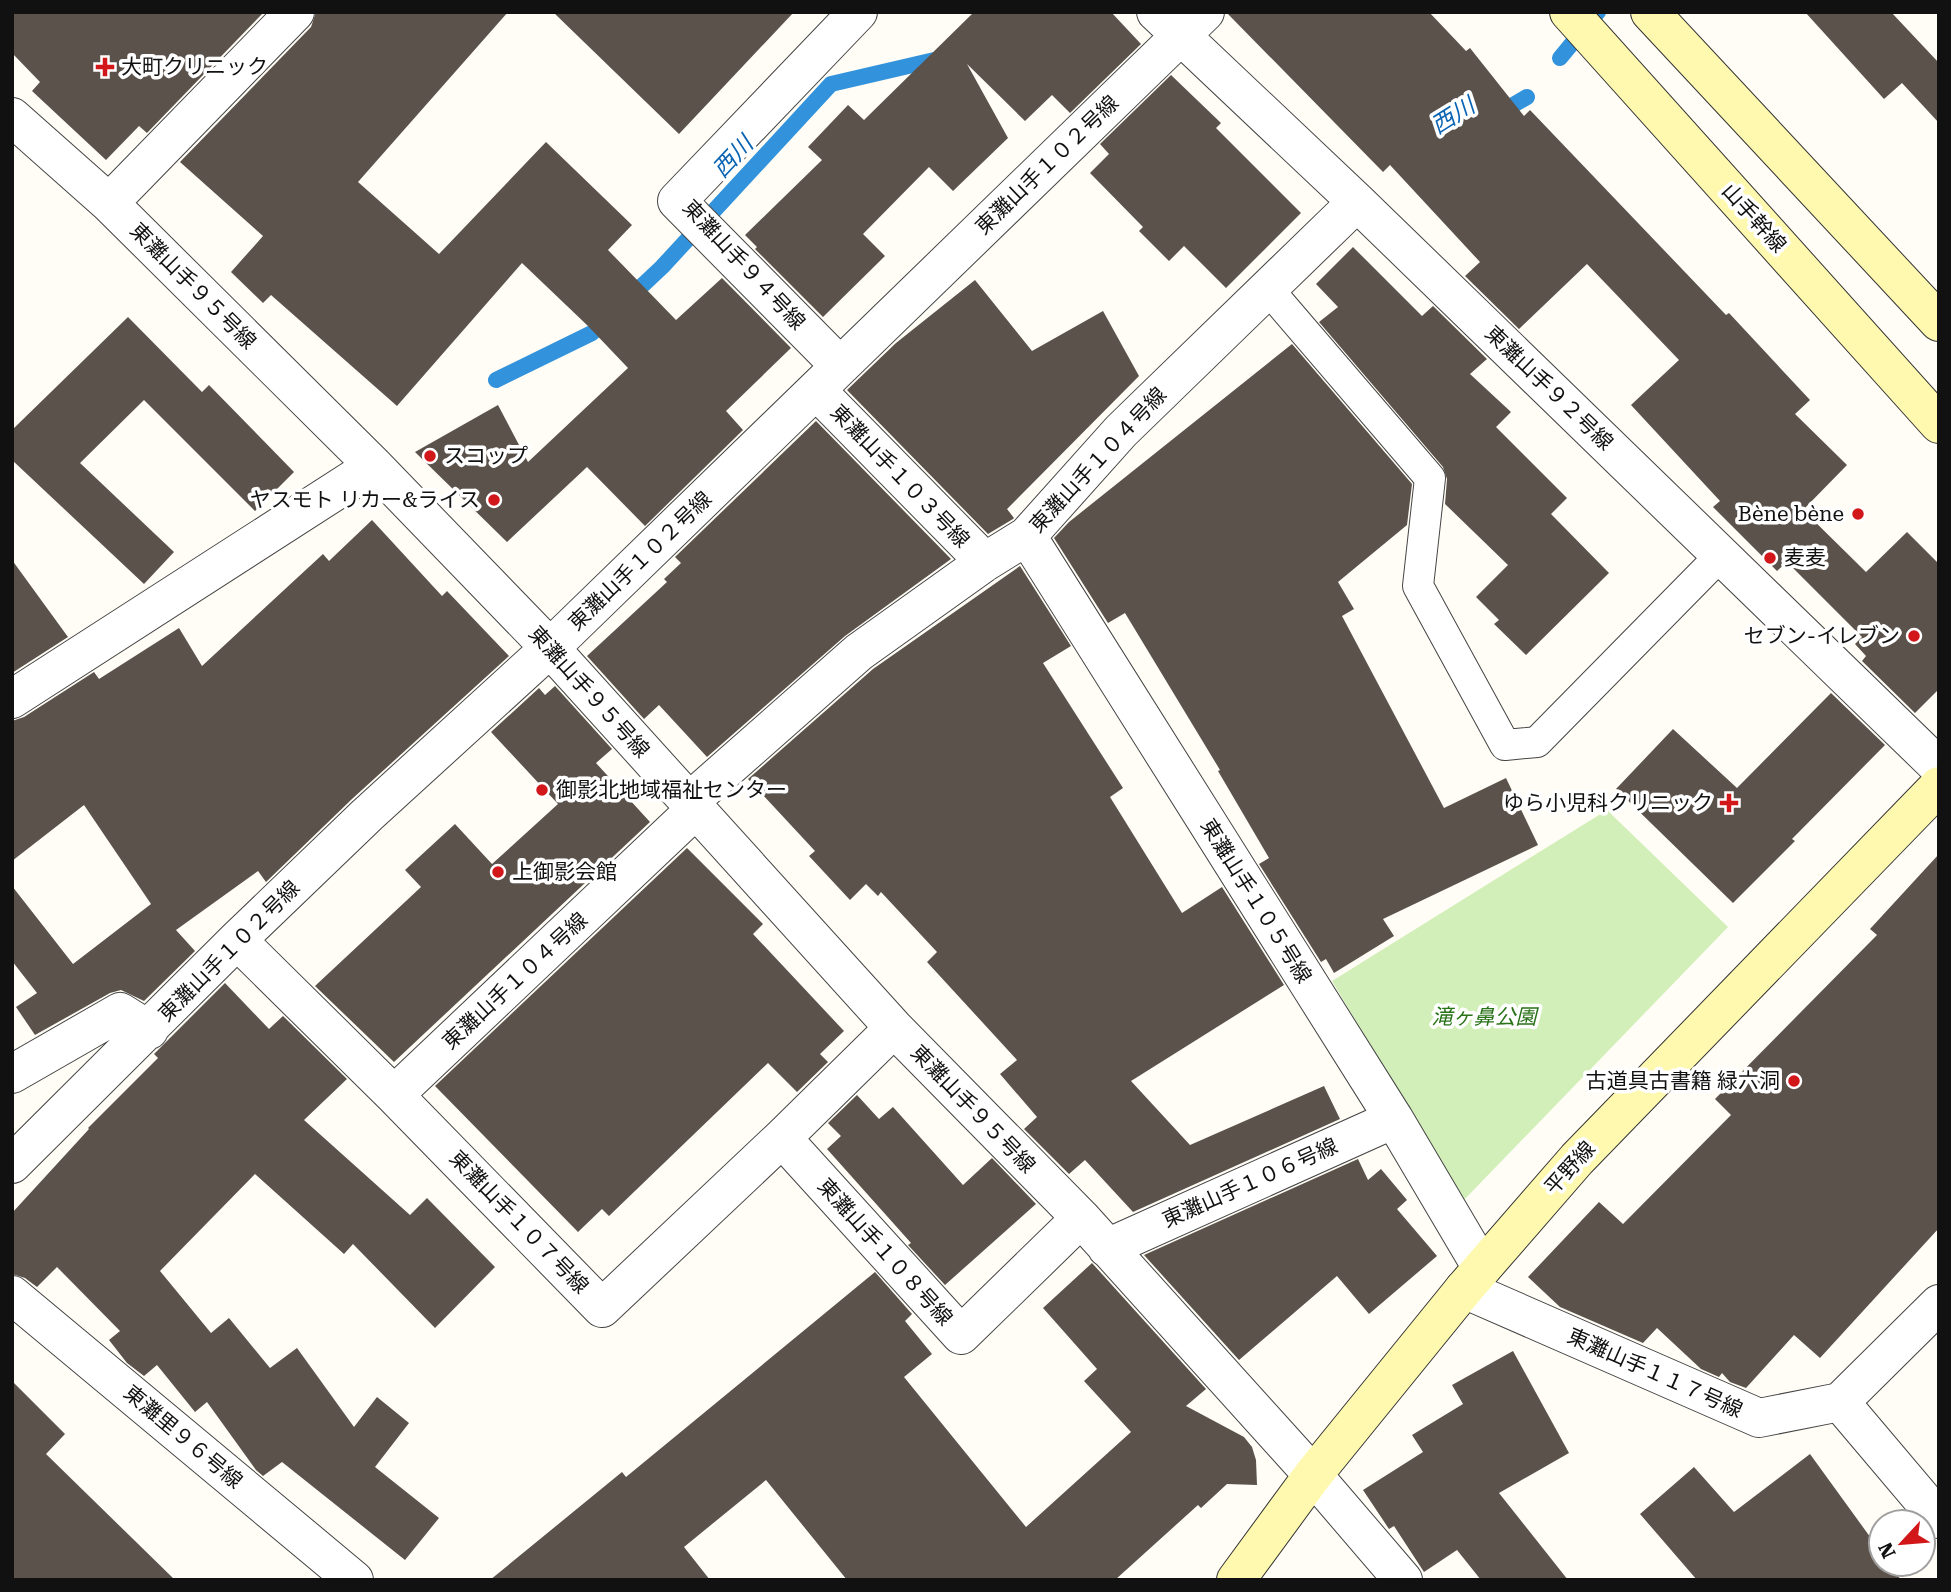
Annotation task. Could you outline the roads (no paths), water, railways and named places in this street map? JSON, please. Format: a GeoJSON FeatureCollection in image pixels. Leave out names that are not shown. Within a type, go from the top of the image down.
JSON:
{"type":"FeatureCollection","features":[{"type":"Feature","properties":{"kind":"street"},"geometry":{"type":"LineString","coordinates":[[109,203],[295,12]]}},
{"type":"Feature","properties":{"kind":"street","name":"東灘山手９４号線"},"geometry":{"type":"LineString","coordinates":[[828,378],[677,201],[858,12]]}},
{"type":"Feature","properties":{"kind":"street","name":"山手幹線"},"geometry":{"type":"LineString","coordinates":[[1569,12],[1939,424]]}},
{"type":"Feature","properties":{"kind":"street"},"geometry":{"type":"LineString","coordinates":[[1650,12],[1939,322]]}},
{"type":"Feature","properties":{"kind":"street","name":"東灘山手９２号線"},"geometry":{"type":"LineString","coordinates":[[1181,20],[1357,202],[1939,767]]}},
{"type":"Feature","properties":{"kind":"street","name":"東灘山手１０２号線"},"geometry":{"type":"LineString","coordinates":[[12,1164],[237,940],[367,815],[551,648],[828,378],[1181,20]]}},
{"type":"Feature","properties":{"kind":"street","name":"東灘山手９５号線"},"geometry":{"type":"LineString","coordinates":[[12,117],[109,203],[374,466],[551,648],[894,1027],[1081,1218],[1313,1475],[1403,1580]]}},
{"type":"Feature","properties":{"kind":"street","name":"東灘山手１０４号線"},"geometry":{"type":"LineString","coordinates":[[394,1095],[692,806],[859,652],[985,562],[1027,536],[1121,431],[1357,202]]}},
{"type":"Feature","properties":{"kind":"street","name":"東灘山手１０３号線"},"geometry":{"type":"LineString","coordinates":[[828,378],[985,562]]}},
{"type":"Feature","properties":{"kind":"street"},"geometry":{"type":"LineString","coordinates":[[12,699],[374,466]]}},
{"type":"Feature","properties":{"kind":"street","name":"東灘山手１０５号線"},"geometry":{"type":"LineString","coordinates":[[1027,536],[1394,1119],[1473,1278]]}},
{"type":"Feature","properties":{"kind":"street","name":"平野線"},"geometry":{"type":"LineString","coordinates":[[1236,1580],[1313,1475],[1473,1278],[1577,1159],[1939,786]]}},
{"type":"Feature","properties":{"kind":"street","name":"東灘山手１０７号線"},"geometry":{"type":"LineString","coordinates":[[237,940],[394,1095],[602,1308],[782,1138],[894,1027]]}},
{"type":"Feature","properties":{"kind":"street"},"geometry":{"type":"LineString","coordinates":[[12,1074],[120,1012],[149,1030]]}},
{"type":"Feature","properties":{"kind":"street","name":"東灘山手１０６号線"},"geometry":{"type":"LineString","coordinates":[[1107,1248],[1394,1119]]}},
{"type":"Feature","properties":{"kind":"street","name":"東灘山手１０８号線"},"geometry":{"type":"LineString","coordinates":[[782,1138],[961,1335],[1081,1218]]}},
{"type":"Feature","properties":{"kind":"street","name":"東灘山手１１７号線"},"geometry":{"type":"LineString","coordinates":[[1473,1278],[1759,1418],[1840,1402]]}},
{"type":"Feature","properties":{"kind":"street","name":"東灘里９６号線"},"geometry":{"type":"LineString","coordinates":[[12,1295],[354,1580]]}},
{"type":"Feature","properties":{"kind":"street"},"geometry":{"type":"LineString","coordinates":[[1939,1304],[1840,1402],[1939,1519]]}},
{"type":"Feature","properties":{"kind":"lane"},"geometry":{"type":"LineString","coordinates":[[1268,289],[1430,478],[1418,586],[1504,744],[1537,742],[1721,555]]}},
{"type":"Feature","properties":{"kind":"waterway","name":"西川"},"geometry":{"type":"LineString","coordinates":[[1560,58],[1598,12]]}},
{"type":"Feature","properties":{"kind":"waterway","name":"西川"},"geometry":{"type":"LineString","coordinates":[[628,299],[662,267],[831,84],[943,58]]}},
{"type":"Feature","properties":{"kind":"waterway","name":"西川"},"geometry":{"type":"LineString","coordinates":[[1498,114],[1527,97]]}},
{"type":"Feature","properties":{"kind":"waterway","name":"西川"},"geometry":{"type":"LineString","coordinates":[[496,380],[592,333],[609,317]]}},
{"type":"Feature","properties":{"kind":"place","name":"大町クリニック"},"geometry":{"type":"Point","coordinates":[105,67]}},
{"type":"Feature","properties":{"kind":"place","name":"スコップ"},"geometry":{"type":"Point","coordinates":[430,456]}},
{"type":"Feature","properties":{"kind":"place","name":"ヤスモト リカー&ライス"},"geometry":{"type":"Point","coordinates":[494,500]}},
{"type":"Feature","properties":{"kind":"place","name":"Bène bène"},"geometry":{"type":"Point","coordinates":[1858,514]}},
{"type":"Feature","properties":{"kind":"place","name":"麦麦"},"geometry":{"type":"Point","coordinates":[1770,558]}},
{"type":"Feature","properties":{"kind":"place","name":"セブン-イレブン"},"geometry":{"type":"Point","coordinates":[1914,636]}},
{"type":"Feature","properties":{"kind":"place","name":"御影北地域福祉センター"},"geometry":{"type":"Point","coordinates":[542,790]}},
{"type":"Feature","properties":{"kind":"place","name":"ゆら小児科クリニック"},"geometry":{"type":"Point","coordinates":[1729,803]}},
{"type":"Feature","properties":{"kind":"place","name":"上御影会館"},"geometry":{"type":"Point","coordinates":[498,872]}},
{"type":"Feature","properties":{"kind":"place","name":"古道具古書籍 緑六洞"},"geometry":{"type":"Point","coordinates":[1794,1081]}},
{"type":"Feature","properties":{"kind":"park label","name":"滝ヶ鼻公園"},"geometry":{"type":"Point","coordinates":[1484,1017]}}]}
